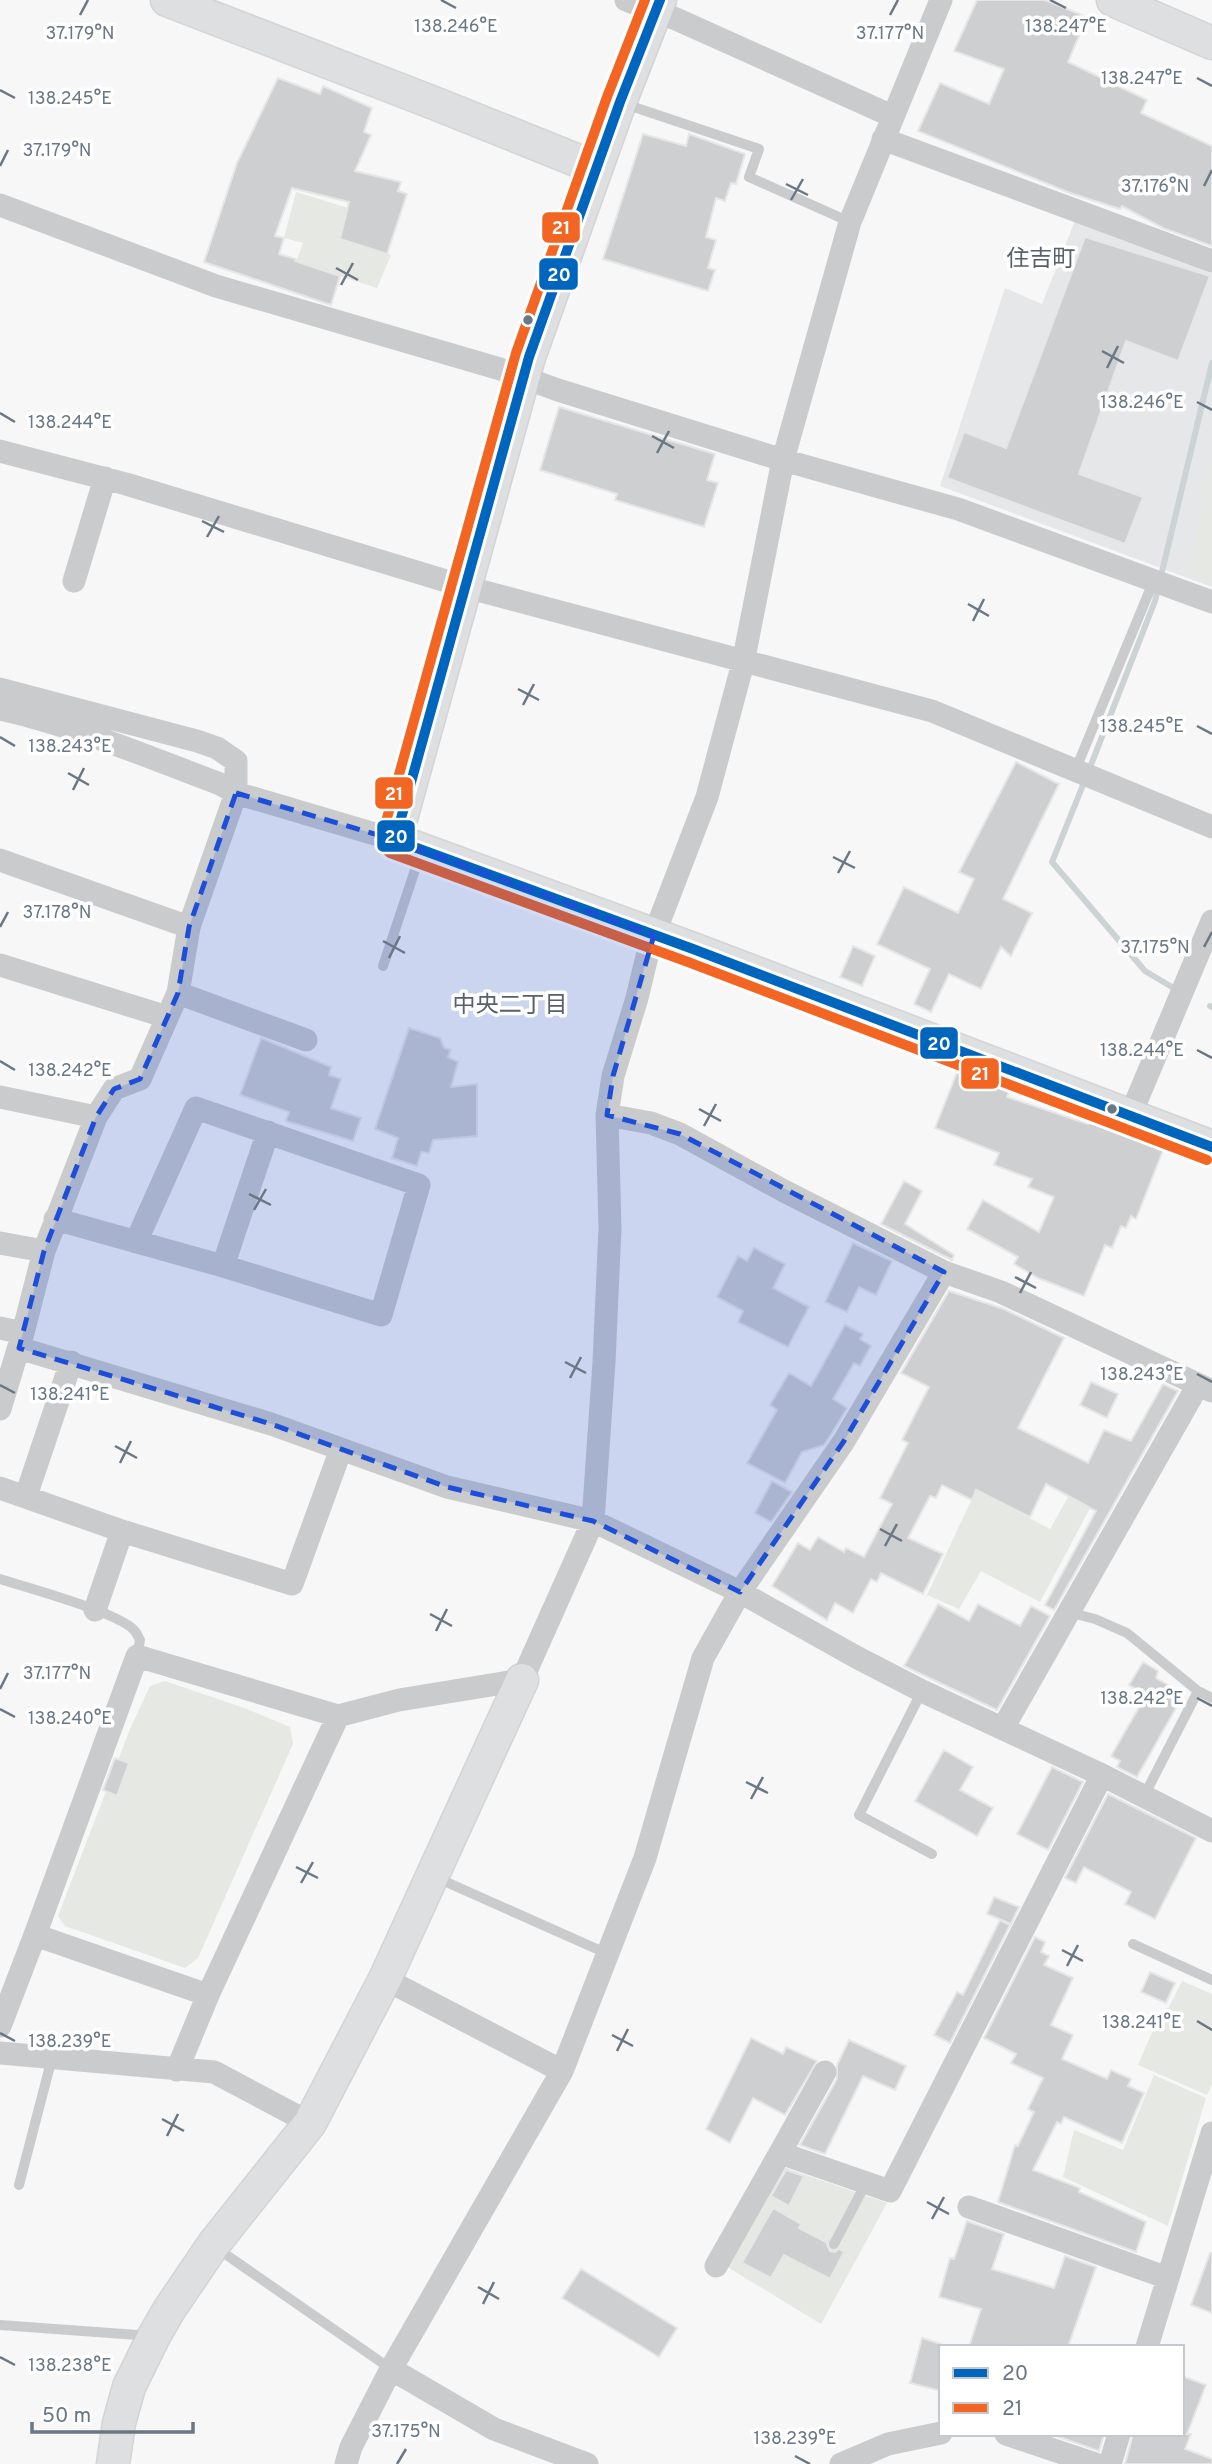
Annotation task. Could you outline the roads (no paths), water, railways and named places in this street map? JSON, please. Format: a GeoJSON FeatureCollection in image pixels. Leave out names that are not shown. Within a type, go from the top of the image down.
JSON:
{"type":"FeatureCollection","features":[{"type":"Feature","properties":{"kind":"main road"},"geometry":{"type":"LineString","coordinates":[[167,0],[596,168]]}},
{"type":"Feature","properties":{"kind":"main road"},"geometry":{"type":"LineString","coordinates":[[1113,0],[1212,43]]}},
{"type":"Feature","properties":{"kind":"main road"},"geometry":{"type":"LineString","coordinates":[[658,6],[620,102],[523,377],[466,587],[409,845],[1212,1147]]}},
{"type":"Feature","properties":{"kind":"main road"},"geometry":{"type":"LineString","coordinates":[[113,2464],[119,2423],[129,2387],[154,2336],[213,2245],[310,2123],[385,1979],[522,1680]]}},
{"type":"Feature","properties":{"kind":"street"},"geometry":{"type":"LineString","coordinates":[[626,0],[658,6],[892,116]]}},
{"type":"Feature","properties":{"kind":"street"},"geometry":{"type":"LineString","coordinates":[[0,2026],[137,1656],[338,1716],[399,1700],[522,1680],[593,1521],[610,1228],[607,1115],[613,1076],[654,935],[707,797],[743,663],[783,460],[850,222],[941,0]]}},
{"type":"Feature","properties":{"kind":"street"},"geometry":{"type":"LineString","coordinates":[[883,139],[1212,261]]}},
{"type":"Feature","properties":{"kind":"street"},"geometry":{"type":"LineString","coordinates":[[0,205],[216,286],[523,377],[783,460],[958,509],[1212,602]]}},
{"type":"Feature","properties":{"kind":"street"},"geometry":{"type":"LineString","coordinates":[[0,451],[105,478],[466,587],[743,663],[932,711],[1212,827]]}},
{"type":"Feature","properties":{"kind":"street"},"geometry":{"type":"LineString","coordinates":[[74,581],[105,478]]}},
{"type":"Feature","properties":{"kind":"street"},"geometry":{"type":"LineString","coordinates":[[0,689],[56,702],[217,748],[236,761],[236,793],[189,926],[178,993],[140,1079],[114,1089],[96,1117],[44,1251],[0,1409]]}},
{"type":"Feature","properties":{"kind":"street"},"geometry":{"type":"LineString","coordinates":[[0,709],[40,718],[100,739],[220,784],[236,793],[409,845]]}},
{"type":"Feature","properties":{"kind":"street"},"geometry":{"type":"LineString","coordinates":[[0,860],[189,926]]}},
{"type":"Feature","properties":{"kind":"street"},"geometry":{"type":"LineString","coordinates":[[1130,1116],[1212,921]]}},
{"type":"Feature","properties":{"kind":"street"},"geometry":{"type":"LineString","coordinates":[[0,965],[167,1017]]}},
{"type":"Feature","properties":{"kind":"street"},"geometry":{"type":"LineString","coordinates":[[178,993],[306,1040]]}},
{"type":"Feature","properties":{"kind":"street"},"geometry":{"type":"LineString","coordinates":[[0,1097],[96,1117]]}},
{"type":"Feature","properties":{"kind":"street"},"geometry":{"type":"LineString","coordinates":[[55,1219],[136,1242],[223,1266],[381,1315],[419,1185],[195,1108],[136,1242]]}},
{"type":"Feature","properties":{"kind":"street"},"geometry":{"type":"LineString","coordinates":[[607,1115],[650,1123],[680,1133],[784,1191],[944,1272],[1001,1292],[1205,1388],[1068,1612],[1003,1728]]}},
{"type":"Feature","properties":{"kind":"street"},"geometry":{"type":"LineString","coordinates":[[223,1266],[268,1132]]}},
{"type":"Feature","properties":{"kind":"street"},"geometry":{"type":"LineString","coordinates":[[0,1243],[44,1251]]}},
{"type":"Feature","properties":{"kind":"street"},"geometry":{"type":"LineString","coordinates":[[346,2464],[351,2447],[391,2369],[562,2071],[645,1858],[704,1658],[740,1592],[844,1441],[944,1272]]}},
{"type":"Feature","properties":{"kind":"street"},"geometry":{"type":"LineString","coordinates":[[0,1328],[21,1341],[71,1362],[271,1424],[447,1487],[593,1521],[740,1592],[922,1691],[1212,1830]]}},
{"type":"Feature","properties":{"kind":"street"},"geometry":{"type":"LineString","coordinates":[[26,1496],[71,1362]]}},
{"type":"Feature","properties":{"kind":"street"},"geometry":{"type":"LineString","coordinates":[[0,1488],[122,1531],[292,1584],[341,1449]]}},
{"type":"Feature","properties":{"kind":"street"},"geometry":{"type":"LineString","coordinates":[[94,1611],[122,1531]]}},
{"type":"Feature","properties":{"kind":"street"},"geometry":{"type":"LineString","coordinates":[[177,2070],[208,1994],[338,1716]]}},
{"type":"Feature","properties":{"kind":"street"},"geometry":{"type":"LineString","coordinates":[[780,2153],[890,2192],[1102,1775]]}},
{"type":"Feature","properties":{"kind":"street"},"geometry":{"type":"LineString","coordinates":[[35,1935],[208,1994]]}},
{"type":"Feature","properties":{"kind":"street"},"geometry":{"type":"LineString","coordinates":[[385,1979],[562,2071]]}},
{"type":"Feature","properties":{"kind":"street"},"geometry":{"type":"LineString","coordinates":[[0,2053],[214,2072],[310,2123]]}},
{"type":"Feature","properties":{"kind":"street"},"geometry":{"type":"LineString","coordinates":[[716,2266],[825,2072]]}},
{"type":"Feature","properties":{"kind":"street"},"geometry":{"type":"LineString","coordinates":[[1147,2345],[1212,2133]]}},
{"type":"Feature","properties":{"kind":"street"},"geometry":{"type":"LineString","coordinates":[[969,2207],[1168,2278]]}},
{"type":"Feature","properties":{"kind":"street"},"geometry":{"type":"LineString","coordinates":[[391,2369],[494,2428],[587,2464]]}},
{"type":"Feature","properties":{"kind":"street"},"geometry":{"type":"LineString","coordinates":[[841,2464],[888,2444],[939,2433]]}},
{"type":"Feature","properties":{"kind":"street"},"geometry":{"type":"LineString","coordinates":[[1012,2436],[1095,2464]]}},
{"type":"Feature","properties":{"kind":"street"},"geometry":{"type":"LineString","coordinates":[[1110,2464],[1118,2436]]}},
{"type":"Feature","properties":{"kind":"lane"},"geometry":{"type":"LineString","coordinates":[[620,102],[759,149],[749,177],[850,222]]}},
{"type":"Feature","properties":{"kind":"lane"},"geometry":{"type":"LineString","coordinates":[[1075,771],[1154,580]]}},
{"type":"Feature","properties":{"kind":"lane"},"geometry":{"type":"LineString","coordinates":[[383,966],[409,845]]}},
{"type":"Feature","properties":{"kind":"lane"},"geometry":{"type":"LineString","coordinates":[[0,1578],[94,1611],[134,1630],[140,1640],[137,1656]]}},
{"type":"Feature","properties":{"kind":"lane"},"geometry":{"type":"LineString","coordinates":[[1068,1612],[1110,1624],[1127,1633],[1198,1691],[1212,1698]]}},
{"type":"Feature","properties":{"kind":"lane"},"geometry":{"type":"LineString","coordinates":[[922,1691],[859,1815],[932,1854]]}},
{"type":"Feature","properties":{"kind":"lane"},"geometry":{"type":"LineString","coordinates":[[1144,1796],[1198,1691]]}},
{"type":"Feature","properties":{"kind":"lane"},"geometry":{"type":"LineString","coordinates":[[433,1875],[608,1954]]}},
{"type":"Feature","properties":{"kind":"lane"},"geometry":{"type":"LineString","coordinates":[[1133,1944],[1212,1980]]}},
{"type":"Feature","properties":{"kind":"lane"},"geometry":{"type":"LineString","coordinates":[[19,2185],[52,2058]]}},
{"type":"Feature","properties":{"kind":"lane"},"geometry":{"type":"LineString","coordinates":[[834,2244],[866,2183]]}},
{"type":"Feature","properties":{"kind":"lane"},"geometry":{"type":"LineString","coordinates":[[213,2245],[391,2369]]}},
{"type":"Feature","properties":{"kind":"lane"},"geometry":{"type":"LineString","coordinates":[[0,2325],[154,2336]]}},
{"type":"Feature","properties":{"kind":"waterway"},"geometry":{"type":"LineString","coordinates":[[1089,770],[1155,601],[1212,363]]}},
{"type":"Feature","properties":{"kind":"waterway"},"geometry":{"type":"LineString","coordinates":[[1085,780],[1052,862],[1145,971],[1177,990]]}},
{"type":"Feature","properties":{"kind":"district","name":"住吉町"},"geometry":{"type":"Point","coordinates":[1041,260]}},
{"type":"Feature","properties":{"kind":"district","name":"中央二丁目"},"geometry":{"type":"Point","coordinates":[510,1006]}}]}
